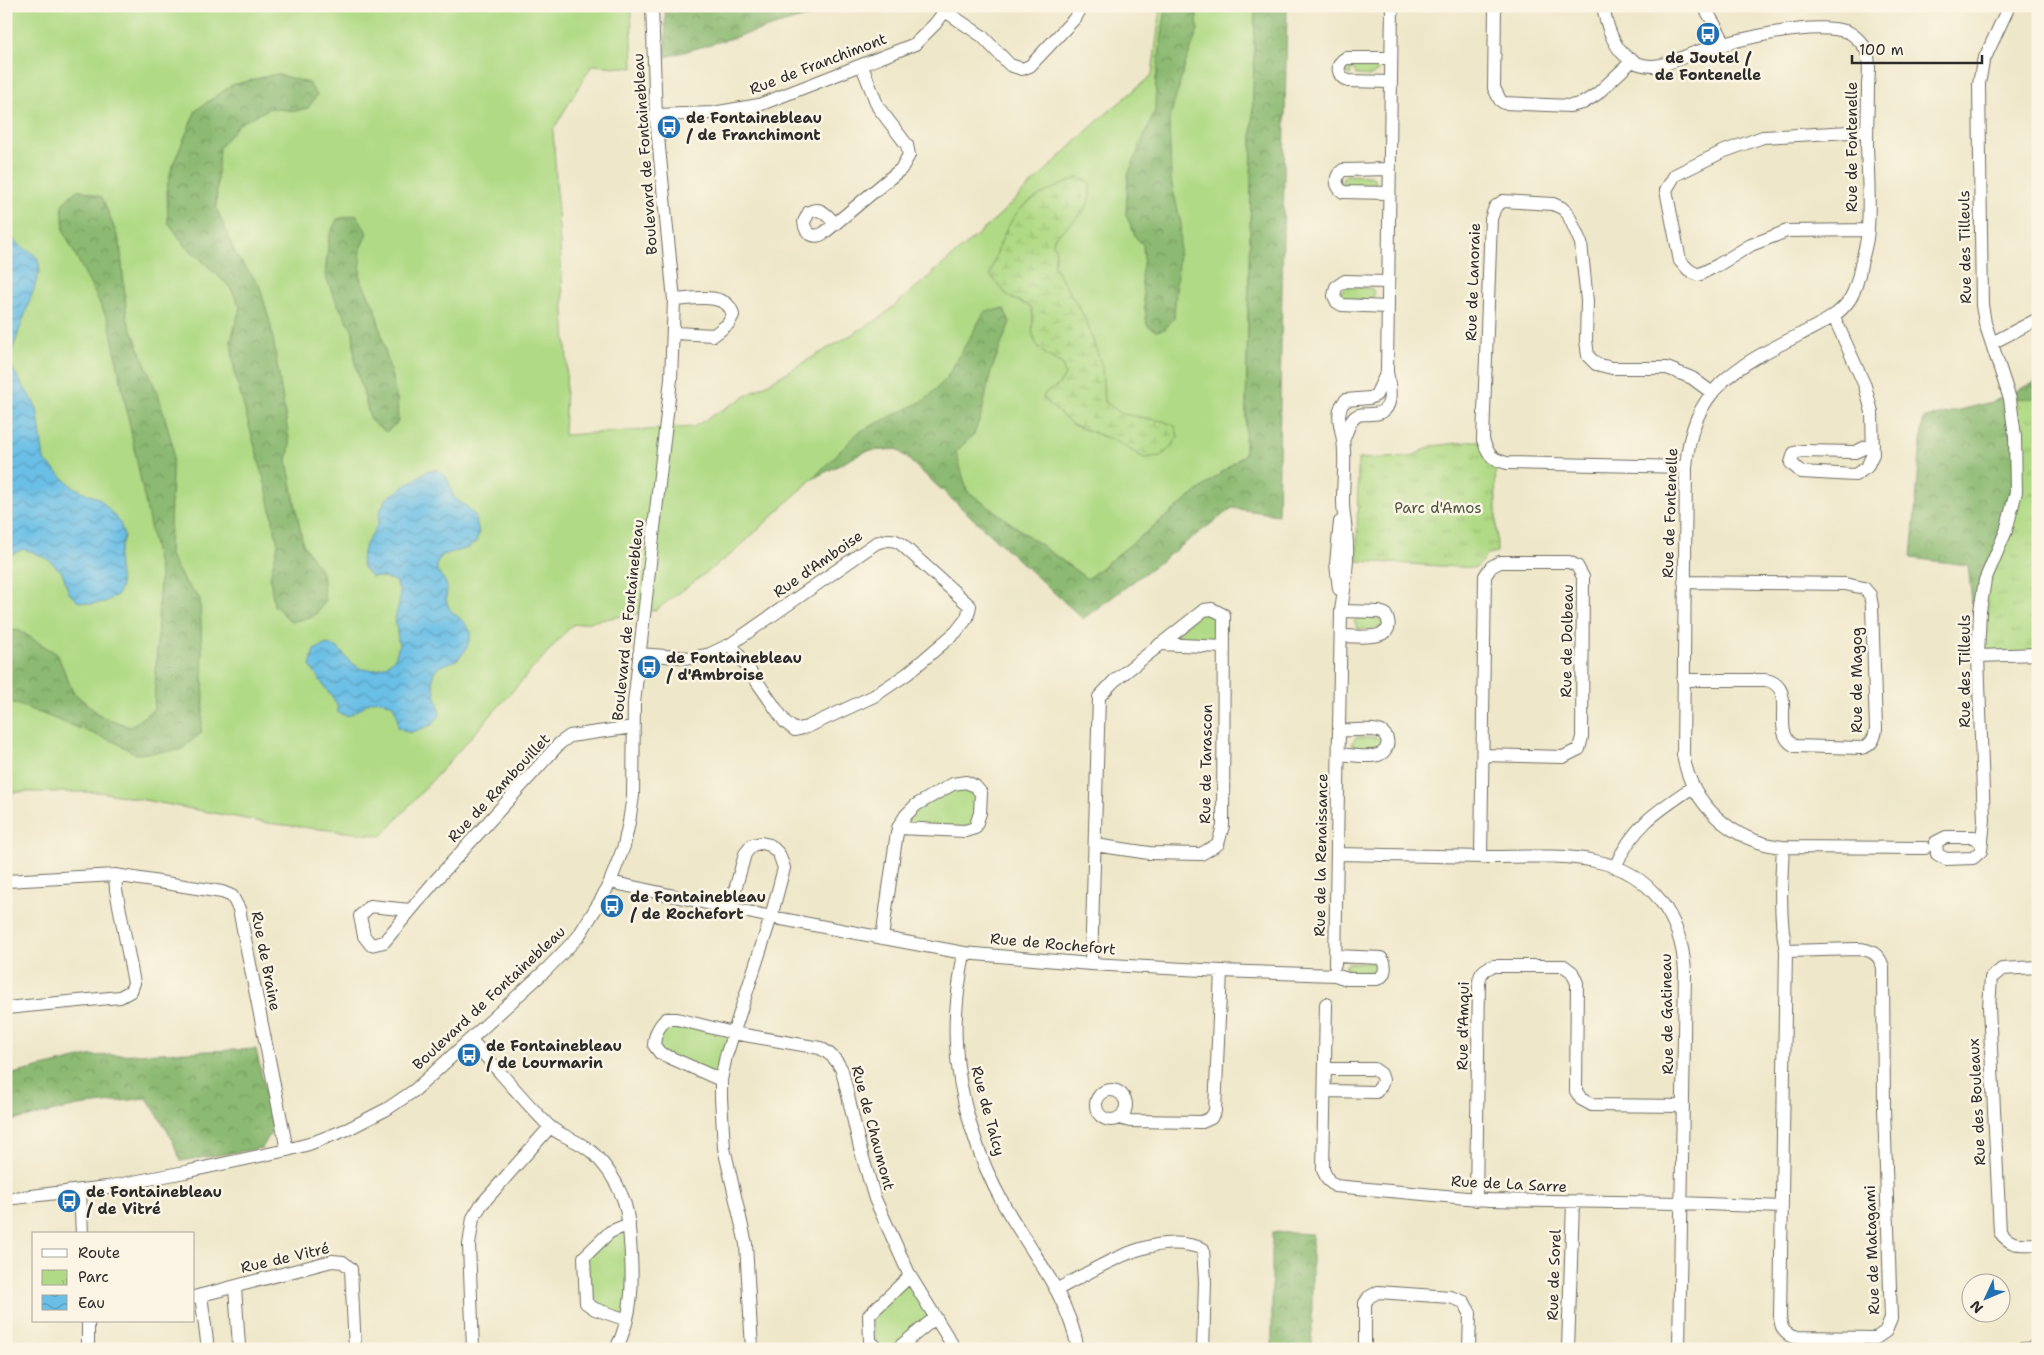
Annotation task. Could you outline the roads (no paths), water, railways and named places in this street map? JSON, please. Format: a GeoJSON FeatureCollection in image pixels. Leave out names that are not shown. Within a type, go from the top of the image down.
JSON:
{"type":"FeatureCollection","features":[{"type":"Feature","properties":{"kind":"street","name":"Boulevard de Fontainebleau"},"geometry":{"type":"LineString","coordinates":[[6,1199],[80,1191],[176,1174],[287,1150],[328,1137],[387,1109],[415,1090],[547,969],[578,937],[601,900],[624,846],[632,805],[634,775],[633,727],[639,654],[671,379],[674,334],[674,300],[656,114],[652,6]]}},
{"type":"Feature","properties":{"kind":"street","name":"Rue de Franchimont"},"geometry":{"type":"LineString","coordinates":[[656,114],[713,113],[748,108],[862,66],[916,43],[925,36],[946,8],[982,36],[1009,65],[1022,69],[1030,66],[1076,17],[1082,6]]}},
{"type":"Feature","properties":{"kind":"street","name":"Rue de la Renaissance"},"geometry":{"type":"LineString","coordinates":[[1344,441],[1354,418],[1360,414],[1380,413],[1387,406],[1391,392],[1387,372],[1387,282],[1392,6]]}},
{"type":"Feature","properties":{"kind":"street"},"geometry":{"type":"LineString","coordinates":[[1495,6],[1494,88],[1500,100],[1504,103],[1561,106],[1583,103],[1602,90],[1632,60],[1624,55],[1615,45],[1606,27],[1603,6]]}},
{"type":"Feature","properties":{"kind":"street"},"geometry":{"type":"LineString","coordinates":[[1704,6],[1725,43]]}},
{"type":"Feature","properties":{"kind":"street","name":"Rue des Tilleuls"},"geometry":{"type":"LineString","coordinates":[[1981,843],[1984,820],[1978,656],[1980,611],[1985,580],[2006,531],[2016,492],[2015,436],[2010,399],[1985,323],[1982,304],[1979,84],[1983,62],[2009,6]]}},
{"type":"Feature","properties":{"kind":"street","name":"Rue de Fontenelle"},"geometry":{"type":"LineString","coordinates":[[1632,60],[1654,66],[1725,43],[1787,30],[1827,29],[1850,32],[1865,47],[1869,70],[1867,131],[1868,230],[1858,278],[1850,298],[1834,317],[1770,349],[1735,371],[1711,392],[1700,410],[1688,444],[1684,582],[1684,754],[1685,766],[1693,787],[1709,810],[1735,832],[1766,845],[1783,847],[1925,848]]}},
{"type":"Feature","properties":{"kind":"street"},"geometry":{"type":"LineString","coordinates":[[1390,82],[1348,81],[1342,78],[1338,70],[1341,61],[1348,57],[1391,58]]}},
{"type":"Feature","properties":{"kind":"street"},"geometry":{"type":"LineString","coordinates":[[835,224],[902,169],[909,155],[907,145],[878,107],[862,66]]}},
{"type":"Feature","properties":{"kind":"street"},"geometry":{"type":"LineString","coordinates":[[1867,131],[1763,137],[1722,152],[1675,175],[1666,190],[1680,262],[1688,270],[1698,275],[1751,245],[1787,231],[1868,230]]}},
{"type":"Feature","properties":{"kind":"street"},"geometry":{"type":"LineString","coordinates":[[1389,169],[1343,170],[1338,174],[1336,180],[1343,192],[1389,194]]}},
{"type":"Feature","properties":{"kind":"street","name":"Rue de Lanoraie"},"geometry":{"type":"LineString","coordinates":[[1686,467],[1507,463],[1495,460],[1488,452],[1483,440],[1491,219],[1495,206],[1503,201],[1553,204],[1562,208],[1568,214],[1580,243],[1587,301],[1586,340],[1588,356],[1596,364],[1619,370],[1666,368],[1692,378],[1711,392]]}},
{"type":"Feature","properties":{"kind":"street"},"geometry":{"type":"LineString","coordinates":[[1387,282],[1343,282],[1336,287],[1334,292],[1337,302],[1342,305],[1387,307]]}},
{"type":"Feature","properties":{"kind":"street"},"geometry":{"type":"LineString","coordinates":[[674,300],[718,299],[726,303],[733,315],[728,324],[714,335],[674,334]]}},
{"type":"Feature","properties":{"kind":"street"},"geometry":{"type":"LineString","coordinates":[[1834,317],[1865,386],[1872,412],[1873,454],[1867,467],[1855,475],[1801,472],[1791,463],[1794,453],[1802,451],[1855,452],[1872,444]]}},
{"type":"Feature","properties":{"kind":"street"},"geometry":{"type":"LineString","coordinates":[[1992,343],[2038,319]]}},
{"type":"Feature","properties":{"kind":"street","name":"Rue de la Renaissance"},"geometry":{"type":"LineString","coordinates":[[1336,956],[1378,957],[1382,959],[1385,968],[1382,976],[1377,979],[1347,978],[1335,975],[1341,611],[1336,564],[1343,503],[1344,441],[1339,422],[1342,404],[1349,399],[1374,396],[1379,391],[1387,372]]}},
{"type":"Feature","properties":{"kind":"street","name":"Rue d'Amboise"},"geometry":{"type":"LineString","coordinates":[[639,654],[691,658],[710,654],[731,644],[876,543],[886,539],[893,539],[900,543],[970,606],[967,618],[956,632],[907,674],[874,696],[807,727],[794,730],[785,722],[731,644]]}},
{"type":"Feature","properties":{"kind":"street","name":"Rue de Dolbeau"},"geometry":{"type":"LineString","coordinates":[[1481,857],[1485,576],[1491,567],[1500,562],[1569,562],[1577,566],[1583,577],[1582,737],[1579,749],[1563,757],[1483,756]]}},
{"type":"Feature","properties":{"kind":"street","name":"Rue de Magog"},"geometry":{"type":"LineString","coordinates":[[1684,582],[1845,584],[1864,588],[1870,595],[1872,606],[1876,734],[1869,746],[1860,748],[1795,746],[1788,742],[1784,735],[1782,694],[1774,683],[1766,680],[1684,680]]}},
{"type":"Feature","properties":{"kind":"street","name":"Rue de Tarascon"},"geometry":{"type":"LineString","coordinates":[[1091,964],[1099,697],[1114,681],[1204,610],[1212,609],[1224,615],[1223,826],[1218,844],[1200,854],[1149,853],[1095,845]]}},
{"type":"Feature","properties":{"kind":"street"},"geometry":{"type":"LineString","coordinates":[[1340,636],[1380,635],[1387,631],[1389,622],[1385,614],[1379,612],[1341,611]]}},
{"type":"Feature","properties":{"kind":"street"},"geometry":{"type":"LineString","coordinates":[[1160,644],[1224,647]]}},
{"type":"Feature","properties":{"kind":"street"},"geometry":{"type":"LineString","coordinates":[[1978,656],[2038,654]]}},
{"type":"Feature","properties":{"kind":"street","name":"Rue de Rambouillet"},"geometry":{"type":"LineString","coordinates":[[410,910],[560,743],[570,736],[633,727]]}},
{"type":"Feature","properties":{"kind":"street","name":"Rue de la Renaissance"},"geometry":{"type":"LineString","coordinates":[[1339,730],[1380,732],[1386,737],[1387,742],[1385,750],[1378,754],[1339,754]]}},
{"type":"Feature","properties":{"kind":"street"},"geometry":{"type":"LineString","coordinates":[[882,938],[898,828],[906,815],[916,805],[953,784],[966,782],[975,786],[981,793],[980,813],[975,828],[965,831],[898,828]]}},
{"type":"Feature","properties":{"kind":"street"},"geometry":{"type":"LineString","coordinates":[[1614,867],[1628,842],[1647,820],[1693,787]]}},
{"type":"Feature","properties":{"kind":"street"},"geometry":{"type":"LineString","coordinates":[[730,908],[745,854],[752,846],[761,843],[770,845],[778,854],[784,868],[771,917],[733,1032],[721,1080],[724,1148],[746,1244],[752,1349]]}},
{"type":"Feature","properties":{"kind":"street","name":"Rue de Matagami"},"geometry":{"type":"LineString","coordinates":[[1783,847],[1780,902],[1782,935],[1786,951],[1780,1317],[1782,1328],[1784,1332],[1793,1337],[1876,1338],[1882,1335],[1891,1319],[1884,1108],[1884,967],[1881,959],[1876,954],[1864,949],[1786,951]]}},
{"type":"Feature","properties":{"kind":"street","name":"Rue de Gatineau"},"geometry":{"type":"LineString","coordinates":[[1337,854],[1596,861],[1614,867],[1640,881],[1658,897],[1672,918],[1681,940],[1686,981],[1679,1349]]}},
{"type":"Feature","properties":{"kind":"street"},"geometry":{"type":"LineString","coordinates":[[6,1008],[120,996],[132,991],[134,983],[116,890],[116,875]]}},
{"type":"Feature","properties":{"kind":"street","name":"Rue de Braine"},"geometry":{"type":"LineString","coordinates":[[6,881],[116,875],[229,893],[235,899],[239,909],[287,1150]]}},
{"type":"Feature","properties":{"kind":"street","name":"Rue de Rochefort"},"geometry":{"type":"LineString","coordinates":[[610,882],[771,917],[964,952],[1091,964],[1335,975]]}},
{"type":"Feature","properties":{"kind":"street","name":"Rue de Talcy"},"geometry":{"type":"LineString","coordinates":[[964,952],[959,983],[956,1043],[965,1100],[979,1149],[1004,1204],[1067,1308],[1078,1349]]}},
{"type":"Feature","properties":{"kind":"street","name":"Rue d'Amqui"},"geometry":{"type":"LineString","coordinates":[[1476,1200],[1479,982],[1482,972],[1489,967],[1564,966],[1572,972],[1577,983],[1576,1091],[1585,1102],[1592,1105],[1683,1106]]}},
{"type":"Feature","properties":{"kind":"street","name":"Rue des Bouleaux"},"geometry":{"type":"LineString","coordinates":[[2038,967],[2002,969],[1991,978],[1989,1007],[2000,1232],[2007,1241],[2019,1244],[2038,1244]]}},
{"type":"Feature","properties":{"kind":"street"},"geometry":{"type":"LineString","coordinates":[[1119,1118],[1130,1121],[1202,1122],[1210,1118],[1215,1111],[1221,971]]}},
{"type":"Feature","properties":{"kind":"street","name":"Rue de La Sarre"},"geometry":{"type":"LineString","coordinates":[[1326,1004],[1326,1091],[1323,1170],[1328,1180],[1335,1186],[1476,1200],[1573,1203],[1681,1203],[1782,1207]]}},
{"type":"Feature","properties":{"kind":"street","name":"Rue de Chaumont"},"geometry":{"type":"LineString","coordinates":[[721,1080],[660,1053],[654,1045],[654,1035],[666,1019],[677,1019],[733,1032],[820,1048],[831,1054],[842,1070],[860,1148],[875,1199],[910,1276],[955,1349]]}},
{"type":"Feature","properties":{"kind":"street"},"geometry":{"type":"LineString","coordinates":[[471,1040],[550,1127],[582,1143],[594,1154],[608,1170],[623,1197],[633,1274],[632,1296],[627,1320],[616,1349]]}},
{"type":"Feature","properties":{"kind":"street"},"geometry":{"type":"LineString","coordinates":[[1326,1069],[1374,1069],[1381,1074],[1383,1080],[1382,1086],[1376,1092],[1326,1091]]}},
{"type":"Feature","properties":{"kind":"street"},"geometry":{"type":"LineString","coordinates":[[473,1349],[469,1245],[473,1218],[481,1205],[550,1127]]}},
{"type":"Feature","properties":{"kind":"street"},"geometry":{"type":"LineString","coordinates":[[80,1191],[82,1232]]}},
{"type":"Feature","properties":{"kind":"street","name":"Rue de Sorel"},"geometry":{"type":"LineString","coordinates":[[1568,1349],[1573,1203]]}},
{"type":"Feature","properties":{"kind":"street"},"geometry":{"type":"LineString","coordinates":[[627,1320],[595,1309],[586,1303],[584,1257],[610,1232],[628,1224]]}},
{"type":"Feature","properties":{"kind":"street"},"geometry":{"type":"LineString","coordinates":[[1056,1290],[1137,1250],[1178,1243],[1203,1249],[1205,1282],[1203,1349]]}},
{"type":"Feature","properties":{"kind":"street","name":"Rue de Vitré"},"geometry":{"type":"LineString","coordinates":[[208,1349],[198,1296],[332,1261],[343,1262],[351,1269],[355,1349]]}},
{"type":"Feature","properties":{"kind":"street"},"geometry":{"type":"LineString","coordinates":[[878,1349],[870,1341],[869,1315],[910,1276]]}},
{"type":"Feature","properties":{"kind":"street","name":"Rue de Vitré"},"geometry":{"type":"LineString","coordinates":[[235,1287],[239,1346],[237,1349]]}},
{"type":"Feature","properties":{"kind":"street"},"geometry":{"type":"LineString","coordinates":[[1365,1349],[1366,1303],[1369,1297],[1378,1292],[1450,1297],[1464,1302],[1470,1313],[1469,1349]]}},
{"type":"Feature","properties":{"kind":"street"},"geometry":{"type":"LineString","coordinates":[[897,1349],[935,1318]]}},
{"type":"Feature","properties":{"kind":"street"},"geometry":{"type":"LineString","coordinates":[[88,1349],[89,1322]]}},
{"type":"Feature","properties":{"kind":"street"},"geometry":{"type":"LineString","coordinates":[[2022,1349],[2038,1348]]}},
{"type":"Feature","properties":{"kind":"water"},"geometry":{"type":"Polygon","coordinates":[[[6,218],[11,236],[36,256],[39,266],[39,274],[10,357],[13,370],[37,408],[44,460],[73,487],[100,499],[120,523],[124,536],[118,557],[121,587],[117,595],[105,602],[90,604],[77,601],[69,593],[62,572],[49,560],[33,552],[23,549],[6,557],[6,218]]]}},
{"type":"Feature","properties":{"kind":"water"},"geometry":{"type":"Polygon","coordinates":[[[438,470],[447,477],[454,498],[466,506],[475,516],[479,533],[476,542],[468,548],[443,555],[437,562],[437,571],[447,587],[446,600],[450,610],[464,622],[471,632],[467,646],[460,657],[453,662],[440,666],[434,672],[434,686],[440,715],[432,725],[409,733],[398,727],[397,715],[393,705],[384,702],[372,701],[347,716],[338,713],[337,704],[310,666],[314,650],[327,644],[338,648],[349,661],[361,669],[374,670],[386,666],[395,658],[399,646],[395,618],[400,592],[395,581],[371,576],[363,568],[361,559],[365,546],[378,524],[380,511],[386,499],[427,471],[438,470]]]}},
{"type":"Feature","properties":{"kind":"place","name":"de Joutel / de Fontenelle"},"geometry":{"type":"Point","coordinates":[1708,34]}},
{"type":"Feature","properties":{"kind":"place","name":"de Fontainebleau / de Franchimont"},"geometry":{"type":"Point","coordinates":[669,127]}},
{"type":"Feature","properties":{"kind":"place","name":"de Fontainebleau / d'Ambroise"},"geometry":{"type":"Point","coordinates":[649,667]}},
{"type":"Feature","properties":{"kind":"place","name":"de Fontainebleau / de Rochefort"},"geometry":{"type":"Point","coordinates":[612,906]}},
{"type":"Feature","properties":{"kind":"place","name":"de Fontainebleau / de Lourmarin"},"geometry":{"type":"Point","coordinates":[469,1055]}},
{"type":"Feature","properties":{"kind":"place","name":"de Fontainebleau / de Vitré"},"geometry":{"type":"Point","coordinates":[69,1201]}},
{"type":"Feature","properties":{"kind":"park label","name":"Parc d'Amos"},"geometry":{"type":"Point","coordinates":[1438,508]}}]}
